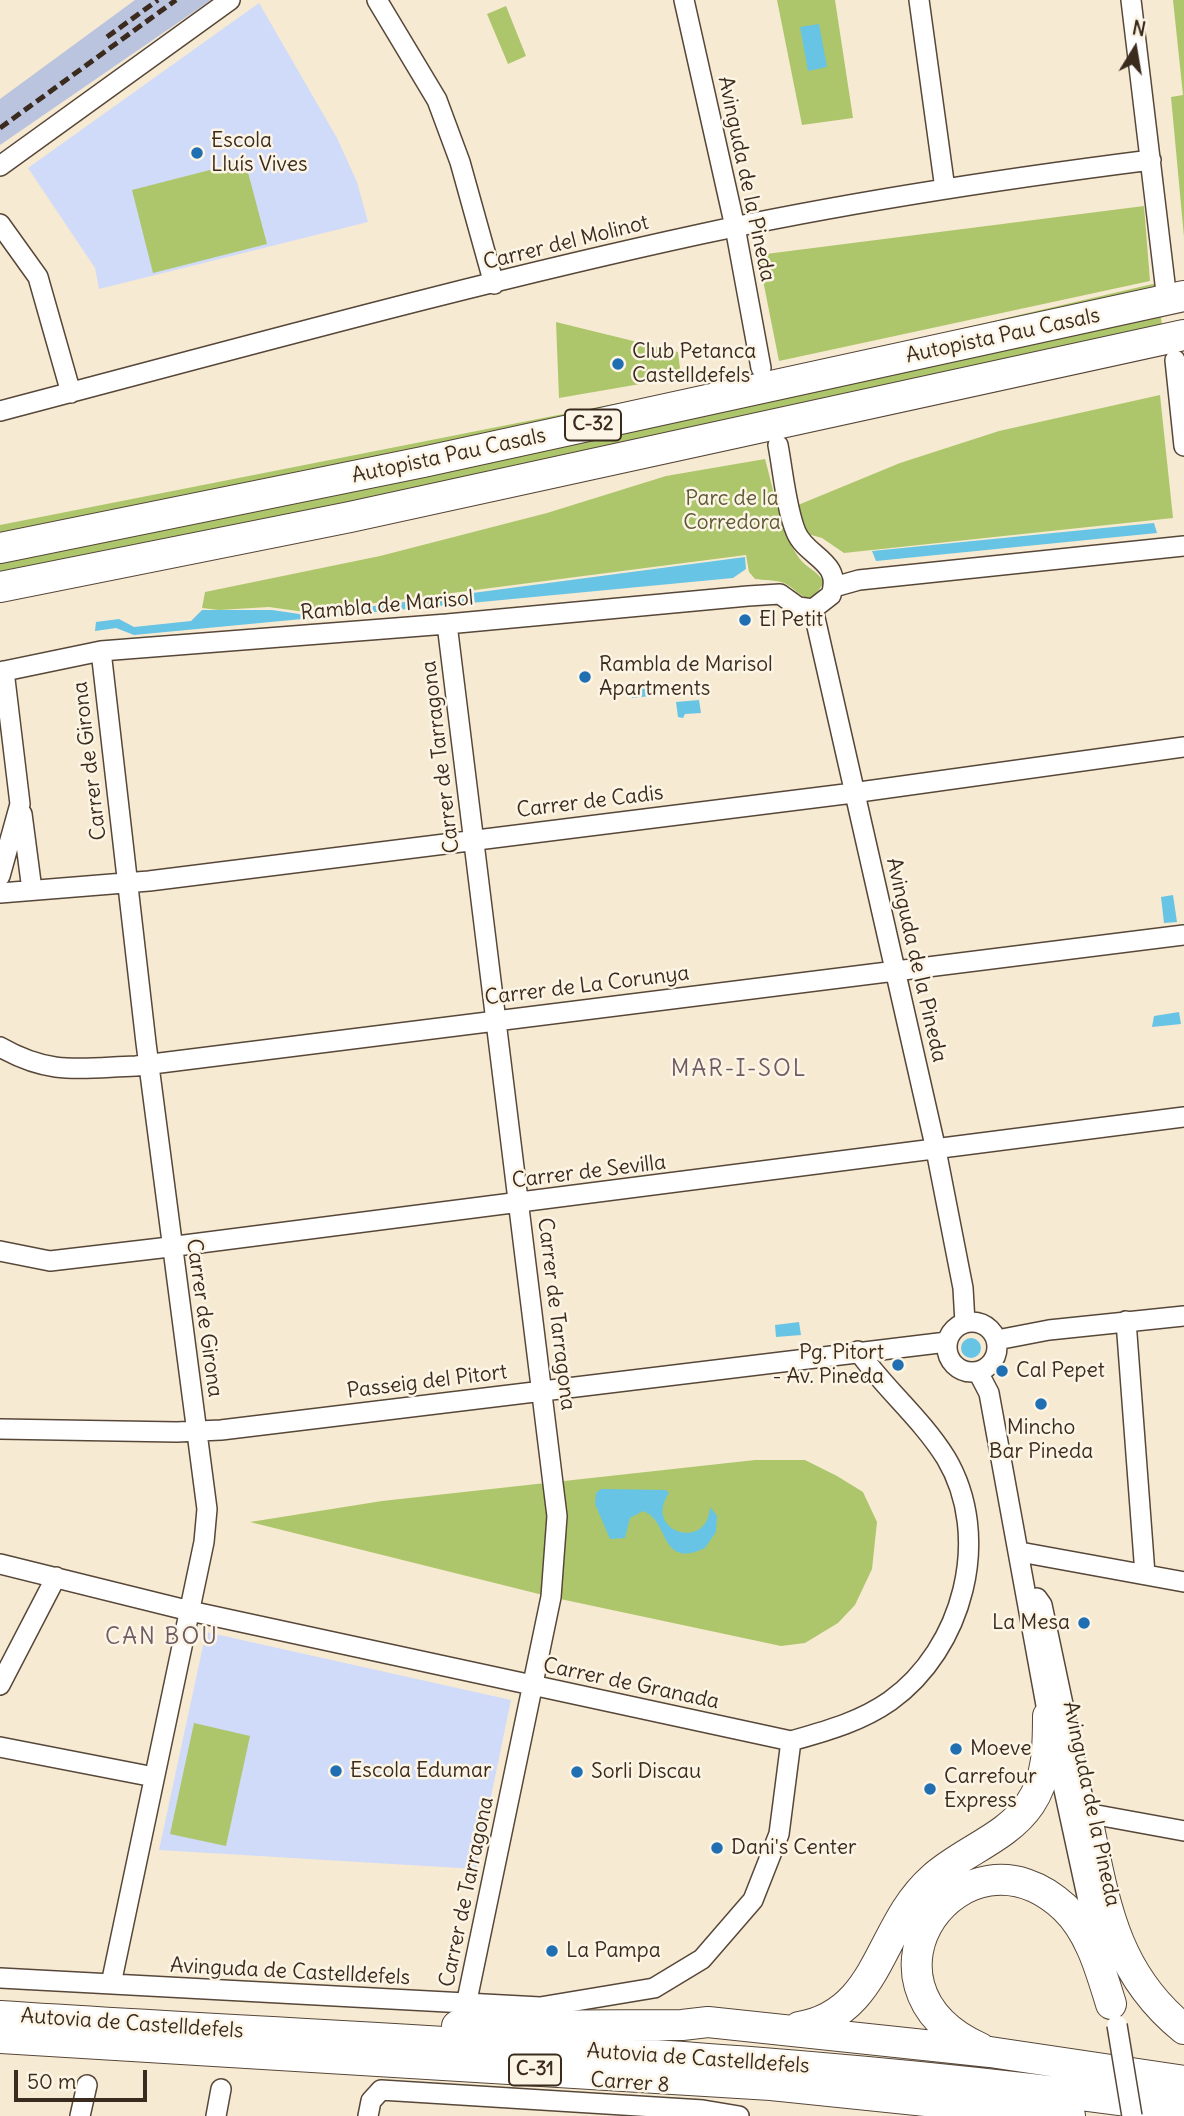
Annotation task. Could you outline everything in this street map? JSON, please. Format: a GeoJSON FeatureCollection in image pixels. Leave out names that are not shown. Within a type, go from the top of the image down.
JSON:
{"type":"FeatureCollection","features":[{"type":"Feature","properties":{"kind":"highway","name":"Autopista Pau Casals"},"geometry":{"type":"LineString","coordinates":[[0,548],[423,462],[1175,294]]}},
{"type":"Feature","properties":{"kind":"highway","name":"Autopista Pau Casals"},"geometry":{"type":"LineString","coordinates":[[0,587],[1179,347]]}},
{"type":"Feature","properties":{"kind":"highway"},"geometry":{"type":"LineString","coordinates":[[0,607],[262,542],[350,517]]}},
{"type":"Feature","properties":{"kind":"highway"},"geometry":{"type":"LineString","coordinates":[[787,2030],[821,2024],[850,2003],[864,1987],[903,1915],[921,1890],[933,1877],[1004,1830],[1029,1806],[1044,1770],[1048,1716]]}},
{"type":"Feature","properties":{"kind":"highway"},"geometry":{"type":"LineString","coordinates":[[1086,1813],[1104,1897],[1129,1969],[1164,2013],[1184,2029]]}},
{"type":"Feature","properties":{"kind":"highway"},"geometry":{"type":"LineString","coordinates":[[990,2052],[961,2039],[931,2012],[917,1978],[915,1962],[920,1938],[933,1914],[951,1896],[975,1883],[1018,1883],[1045,1894],[1065,1908],[1085,1936],[1114,2014]]}},
{"type":"Feature","properties":{"kind":"highway"},"geometry":{"type":"LineString","coordinates":[[540,2007],[651,2012],[708,2022],[990,2052],[1184,2081]]}},
{"type":"Feature","properties":{"kind":"highway","name":"Autovia de Castelldefels"},"geometry":{"type":"LineString","coordinates":[[0,2016],[770,2063],[1013,2087],[1184,2109]]}},
{"type":"Feature","properties":{"kind":"highway"},"geometry":{"type":"LineString","coordinates":[[247,2032],[555,2023],[682,2025],[708,2022]]}},
{"type":"Feature","properties":{"kind":"highway","name":"Autovia de Castelldefels"},"geometry":{"type":"LineString","coordinates":[[0,2038],[806,2088],[1070,2116]]}},
{"type":"Feature","properties":{"kind":"highway"},"geometry":{"type":"LineString","coordinates":[[806,2088],[918,2116]]}},
{"type":"Feature","properties":{"kind":"street"},"geometry":{"type":"LineString","coordinates":[[0,166],[230,0]]}},
{"type":"Feature","properties":{"kind":"street"},"geometry":{"type":"LineString","coordinates":[[377,0],[437,100],[460,162],[494,284]]}},
{"type":"Feature","properties":{"kind":"street","name":"Avinguda de la Pineda"},"geometry":{"type":"LineString","coordinates":[[684,0],[734,227],[761,369]]}},
{"type":"Feature","properties":{"kind":"street"},"geometry":{"type":"LineString","coordinates":[[919,0],[945,189]]}},
{"type":"Feature","properties":{"kind":"street"},"geometry":{"type":"LineString","coordinates":[[1131,0],[1151,159],[1175,294]]}},
{"type":"Feature","properties":{"kind":"street","name":"Carrer del Molinot"},"geometry":{"type":"LineString","coordinates":[[0,411],[554,267],[734,227],[945,189],[1151,159]]}},
{"type":"Feature","properties":{"kind":"street"},"geometry":{"type":"LineString","coordinates":[[0,223],[38,277],[71,393]]}},
{"type":"Feature","properties":{"kind":"street"},"geometry":{"type":"LineString","coordinates":[[1179,347],[1184,446]]}},
{"type":"Feature","properties":{"kind":"street"},"geometry":{"type":"LineString","coordinates":[[778,444],[796,534],[830,567],[834,587],[827,601],[814,609]]}},
{"type":"Feature","properties":{"kind":"street"},"geometry":{"type":"LineString","coordinates":[[834,587],[859,580],[1184,546]]}},
{"type":"Feature","properties":{"kind":"street","name":"Rambla de Marisol"},"geometry":{"type":"LineString","coordinates":[[2,672],[101,651],[780,594],[798,607],[814,609]]}},
{"type":"Feature","properties":{"kind":"street","name":"Avinguda de la Pineda"},"geometry":{"type":"LineString","coordinates":[[814,609],[893,969],[900,982],[936,1150],[963,1288],[965,1323]]}},
{"type":"Feature","properties":{"kind":"street","name":"Carrer de Tarragona"},"geometry":{"type":"LineString","coordinates":[[447,624],[544,1390],[557,1516],[557,1552],[534,1686],[466,2005]]}},
{"type":"Feature","properties":{"kind":"street","name":"Carrer de Girona"},"geometry":{"type":"LineString","coordinates":[[101,651],[206,1519],[190,1611],[111,1984]]}},
{"type":"Feature","properties":{"kind":"street"},"geometry":{"type":"LineString","coordinates":[[2,672],[32,890]]}},
{"type":"Feature","properties":{"kind":"street","name":"Carrer de Cadis"},"geometry":{"type":"LineString","coordinates":[[0,893],[127,882],[855,793],[1184,747]]}},
{"type":"Feature","properties":{"kind":"street"},"geometry":{"type":"LineString","coordinates":[[0,876],[20,804]]}},
{"type":"Feature","properties":{"kind":"street","name":"Carrer de La Corunya"},"geometry":{"type":"LineString","coordinates":[[0,1047],[28,1063],[58,1069],[149,1064],[893,969],[1184,935]]}},
{"type":"Feature","properties":{"kind":"street","name":"Carrer de Sevilla"},"geometry":{"type":"LineString","coordinates":[[0,1251],[50,1261],[519,1204],[1184,1117]]}},
{"type":"Feature","properties":{"kind":"street"},"geometry":{"type":"LineString","coordinates":[[997,1340],[1023,1334],[1184,1315]]}},
{"type":"Feature","properties":{"kind":"street"},"geometry":{"type":"LineString","coordinates":[[1126,1321],[1145,1574]]}},
{"type":"Feature","properties":{"kind":"street"},"geometry":{"type":"LineString","coordinates":[[965,1323],[988,1327],[997,1340],[998,1348],[992,1363],[978,1372],[970,1373],[955,1365],[950,1358],[947,1342],[957,1327],[965,1323]]}},
{"type":"Feature","properties":{"kind":"street","name":"Passeig del Pitort"},"geometry":{"type":"LineString","coordinates":[[0,1429],[196,1431],[353,1415],[947,1342]]}},
{"type":"Feature","properties":{"kind":"street","name":"Carrer de Granada"},"geometry":{"type":"LineString","coordinates":[[0,1564],[190,1611],[792,1741],[847,1725],[891,1701],[934,1659],[956,1616],[968,1556],[968,1513],[947,1460],[918,1418],[886,1386],[858,1351]]}},
{"type":"Feature","properties":{"kind":"street","name":"Avinguda de la Pineda"},"geometry":{"type":"LineString","coordinates":[[978,1372],[989,1393],[1048,1716],[1114,2014],[1132,2116]]}},
{"type":"Feature","properties":{"kind":"street"},"geometry":{"type":"LineString","coordinates":[[1020,1552],[1184,1581]]}},
{"type":"Feature","properties":{"kind":"street"},"geometry":{"type":"LineString","coordinates":[[0,1685],[56,1577]]}},
{"type":"Feature","properties":{"kind":"street","name":"Avinguda de la Pineda"},"geometry":{"type":"LineString","coordinates":[[1027,1592],[1042,1605],[1086,1813]]}},
{"type":"Feature","properties":{"kind":"street","name":"Avinguda de Castelldefels"},"geometry":{"type":"LineString","coordinates":[[0,1978],[540,2007],[654,1988],[702,1959],[753,1900],[779,1834],[792,1741]]}},
{"type":"Feature","properties":{"kind":"street"},"geometry":{"type":"LineString","coordinates":[[0,1748],[154,1777]]}},
{"type":"Feature","properties":{"kind":"street"},"geometry":{"type":"LineString","coordinates":[[1086,1813],[1184,1831]]}},
{"type":"Feature","properties":{"kind":"street"},"geometry":{"type":"LineString","coordinates":[[80,2116],[86,2085]]}},
{"type":"Feature","properties":{"kind":"street"},"geometry":{"type":"LineString","coordinates":[[216,2116],[221,2089]]}},
{"type":"Feature","properties":{"kind":"street","name":"Carrer 8"},"geometry":{"type":"LineString","coordinates":[[368,2116],[371,2101],[381,2090],[704,2110],[738,2116]]}},
{"type":"Feature","properties":{"kind":"shaded area"},"geometry":{"type":"Polygon","coordinates":[[[135,0],[211,0],[0,145],[0,99],[135,0]]]}},
{"type":"Feature","properties":{"kind":"shaded area","name":"Escola Lluís Vives"},"geometry":{"type":"Polygon","coordinates":[[[259,3],[337,138],[357,182],[368,222],[99,289],[95,268],[28,168],[259,3]]]}},
{"type":"Feature","properties":{"kind":"shaded area","name":"Escola Edumar"},"geometry":{"type":"Polygon","coordinates":[[[206,1632],[511,1700],[476,1869],[159,1850],[206,1632]]]}},
{"type":"Feature","properties":{"kind":"green space"},"geometry":{"type":"Polygon","coordinates":[[[777,0],[835,0],[853,118],[802,125],[777,0]]]}},
{"type":"Feature","properties":{"kind":"green space"},"geometry":{"type":"Polygon","coordinates":[[[1173,0],[1184,0],[1184,237],[1171,97],[1183,95],[1173,0]]]}},
{"type":"Feature","properties":{"kind":"green space"},"geometry":{"type":"Polygon","coordinates":[[[506,6],[526,56],[508,64],[487,14],[506,6]]]}},
{"type":"Feature","properties":{"kind":"green space"},"geometry":{"type":"Polygon","coordinates":[[[245,161],[267,244],[153,273],[132,190],[245,161]]]}},
{"type":"Feature","properties":{"kind":"green space"},"geometry":{"type":"Polygon","coordinates":[[[1144,206],[1150,281],[779,361],[758,255],[1144,206]]]}},
{"type":"Feature","properties":{"kind":"green space"},"geometry":{"type":"Polygon","coordinates":[[[1157,283],[1165,352],[0,598],[0,525],[761,375],[1157,283]]]}},
{"type":"Feature","properties":{"kind":"green space","name":"Club Petanca Castelldefels"},"geometry":{"type":"Polygon","coordinates":[[[556,322],[678,352],[681,377],[559,398],[556,322]]]}},
{"type":"Feature","properties":{"kind":"green space","name":"Parc de la Corredora"},"geometry":{"type":"Polygon","coordinates":[[[1160,395],[1173,518],[844,553],[822,538],[808,534],[798,505],[900,463],[999,431],[1160,395]]]}},
{"type":"Feature","properties":{"kind":"green space","name":"Parc de la Corredora"},"geometry":{"type":"Polygon","coordinates":[[[765,459],[791,544],[800,559],[824,582],[813,596],[808,598],[784,583],[755,579],[749,572],[746,555],[305,612],[269,607],[219,610],[202,608],[205,592],[380,556],[547,513],[666,476],[765,459]]]}},
{"type":"Feature","properties":{"kind":"green space"},"geometry":{"type":"Polygon","coordinates":[[[755,1460],[805,1460],[837,1476],[863,1492],[877,1522],[872,1569],[855,1605],[838,1623],[805,1643],[781,1646],[551,1597],[250,1522],[382,1501],[755,1460]]]}},
{"type":"Feature","properties":{"kind":"green space"},"geometry":{"type":"Polygon","coordinates":[[[194,1723],[250,1736],[226,1846],[170,1834],[194,1723]]]}},
{"type":"Feature","properties":{"kind":"water"},"geometry":{"type":"Polygon","coordinates":[[[819,24],[827,67],[808,71],[800,27],[819,24]]]}},
{"type":"Feature","properties":{"kind":"water"},"geometry":{"type":"Polygon","coordinates":[[[1154,523],[1157,533],[876,561],[872,551],[1154,523]]]}},
{"type":"Feature","properties":{"kind":"water"},"geometry":{"type":"Polygon","coordinates":[[[745,557],[746,569],[733,578],[134,635],[116,628],[95,631],[96,622],[119,619],[134,627],[191,621],[202,610],[272,610],[306,615],[745,557]]]}},
{"type":"Feature","properties":{"kind":"water"},"geometry":{"type":"Polygon","coordinates":[[[658,684],[660,695],[632,698],[630,686],[658,684]]]}},
{"type":"Feature","properties":{"kind":"water"},"geometry":{"type":"Polygon","coordinates":[[[699,700],[701,713],[678,717],[676,702],[699,700]]]}},
{"type":"Feature","properties":{"kind":"water"},"geometry":{"type":"Polygon","coordinates":[[[1173,895],[1177,922],[1164,923],[1161,897],[1173,895]]]}},
{"type":"Feature","properties":{"kind":"water"},"geometry":{"type":"Polygon","coordinates":[[[1179,1012],[1181,1024],[1152,1027],[1154,1016],[1179,1012]]]}},
{"type":"Feature","properties":{"kind":"water"},"geometry":{"type":"Polygon","coordinates":[[[799,1322],[801,1335],[776,1337],[775,1325],[799,1322]]]}},
{"type":"Feature","properties":{"kind":"water"},"geometry":{"type":"Polygon","coordinates":[[[967,1338],[975,1338],[981,1348],[975,1358],[967,1358],[961,1352],[961,1344],[967,1338]]]}},
{"type":"Feature","properties":{"kind":"water"},"geometry":{"type":"Polygon","coordinates":[[[601,1489],[666,1490],[669,1493],[663,1507],[664,1518],[670,1526],[679,1532],[689,1533],[699,1529],[707,1521],[710,1507],[717,1516],[716,1532],[705,1548],[680,1553],[672,1548],[652,1516],[643,1511],[630,1518],[625,1538],[610,1539],[595,1504],[596,1493],[601,1489]]]}},
{"type":"Feature","properties":{"kind":"railway"},"geometry":{"type":"LineString","coordinates":[[107,37],[158,0]]}},
{"type":"Feature","properties":{"kind":"railway"},"geometry":{"type":"LineString","coordinates":[[0,128],[176,0]]}},
{"type":"Feature","properties":{"kind":"place","name":"Escola Lluís Vives"},"geometry":{"type":"Point","coordinates":[197,153]}},
{"type":"Feature","properties":{"kind":"place","name":"Club Petanca Castelldefels"},"geometry":{"type":"Point","coordinates":[618,364]}},
{"type":"Feature","properties":{"kind":"place","name":"El Petit"},"geometry":{"type":"Point","coordinates":[745,620]}},
{"type":"Feature","properties":{"kind":"place","name":"Rambla de Marisol Apartments"},"geometry":{"type":"Point","coordinates":[585,677]}},
{"type":"Feature","properties":{"kind":"place","name":"Pg. Pitort - Av. Pineda"},"geometry":{"type":"Point","coordinates":[898,1365]}},
{"type":"Feature","properties":{"kind":"place","name":"Cal Pepet"},"geometry":{"type":"Point","coordinates":[1002,1371]}},
{"type":"Feature","properties":{"kind":"place","name":"Mincho Bar Pineda"},"geometry":{"type":"Point","coordinates":[1041,1404]}},
{"type":"Feature","properties":{"kind":"place","name":"La Mesa"},"geometry":{"type":"Point","coordinates":[1084,1623]}},
{"type":"Feature","properties":{"kind":"place","name":"Moeve"},"geometry":{"type":"Point","coordinates":[956,1749]}},
{"type":"Feature","properties":{"kind":"place","name":"Escola Edumar"},"geometry":{"type":"Point","coordinates":[336,1771]}},
{"type":"Feature","properties":{"kind":"place","name":"Sorli Discau"},"geometry":{"type":"Point","coordinates":[577,1772]}},
{"type":"Feature","properties":{"kind":"place","name":"Carrefour Express"},"geometry":{"type":"Point","coordinates":[930,1789]}},
{"type":"Feature","properties":{"kind":"place","name":"Dani's Center"},"geometry":{"type":"Point","coordinates":[717,1848]}},
{"type":"Feature","properties":{"kind":"place","name":"La Pampa"},"geometry":{"type":"Point","coordinates":[552,1951]}},
{"type":"Feature","properties":{"kind":"district","name":"MAR-I-SOL"},"geometry":{"type":"Point","coordinates":[739,1069]}},
{"type":"Feature","properties":{"kind":"district","name":"CAN BOU"},"geometry":{"type":"Point","coordinates":[162,1637]}}]}
